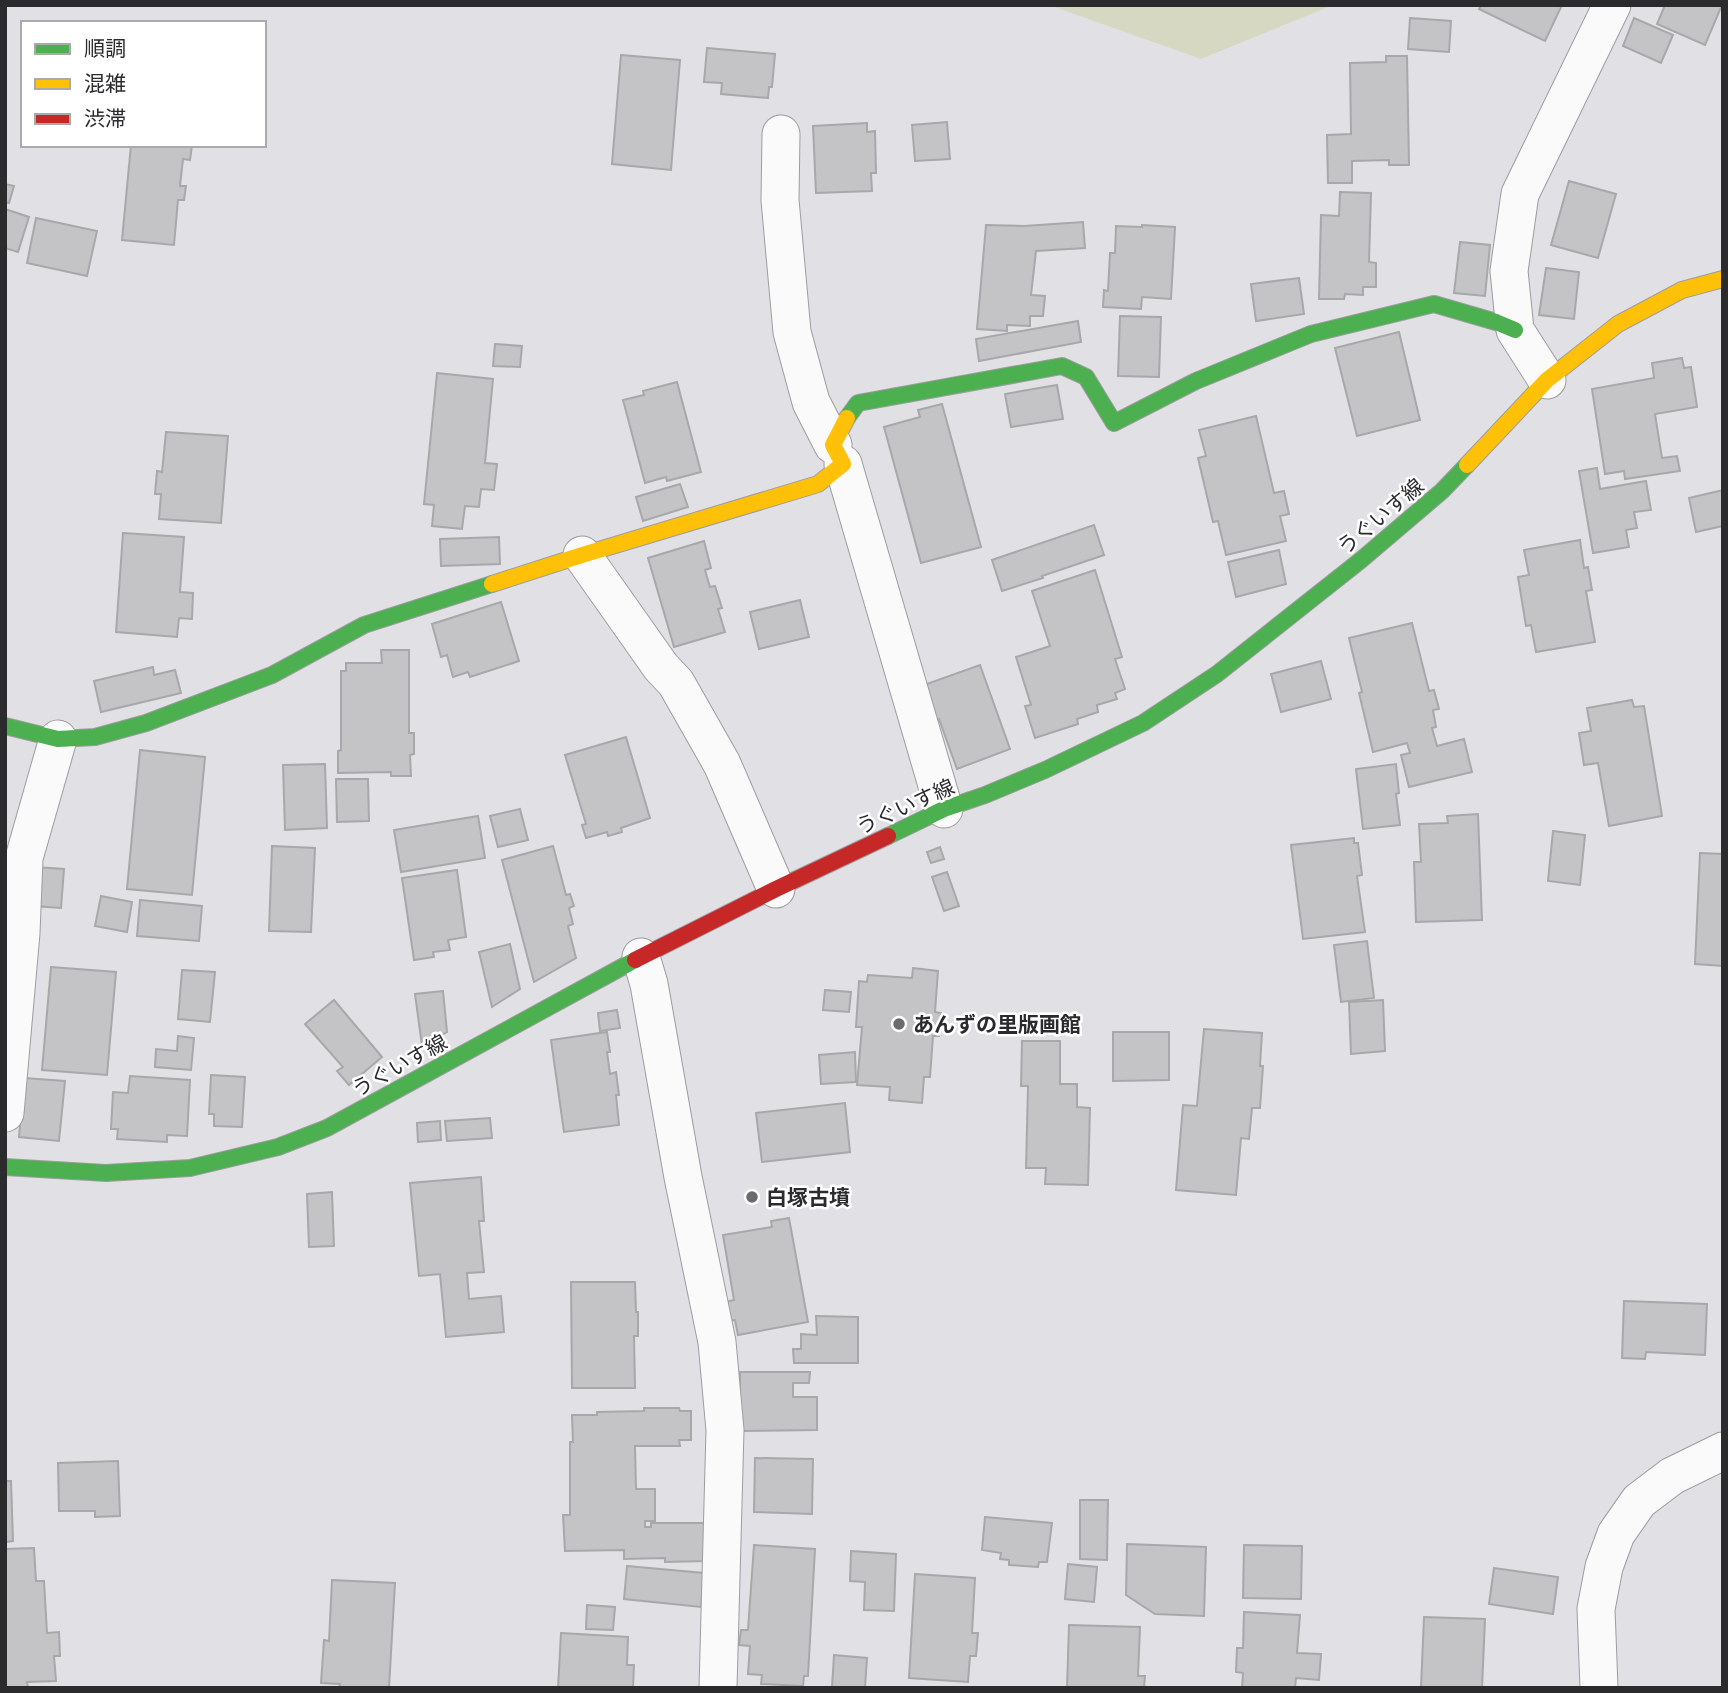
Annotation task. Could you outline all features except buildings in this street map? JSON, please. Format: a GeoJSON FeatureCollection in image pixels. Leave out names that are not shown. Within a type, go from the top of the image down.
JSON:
{"type":"FeatureCollection","features":[{"type":"Feature","properties":{"kind":"street"},"geometry":{"type":"LineString","coordinates":[[1547,380],[1516,330],[1508,271],[1520,194],[1612,5]]}},
{"type":"Feature","properties":{"kind":"street"},"geometry":{"type":"LineString","coordinates":[[781,134],[780,200],[792,332],[811,402],[838,455],[944,809]]}},
{"type":"Feature","properties":{"kind":"street","name":"うぐいす線"},"geometry":{"type":"LineString","coordinates":[[5,1167],[106,1173],[190,1168],[278,1147],[327,1128],[641,957],[776,889],[944,809],[1045,770],[1143,723],[1217,674],[1442,491],[1547,380],[1618,324],[1682,290],[1723,279]]}},
{"type":"Feature","properties":{"kind":"street"},"geometry":{"type":"LineString","coordinates":[[5,726],[58,738],[95,737],[146,723],[272,675],[364,625],[582,555],[818,484],[838,455],[846,419],[858,403],[1062,366],[1086,377],[1114,423],[1196,381],[1311,334],[1434,304],[1516,330]]}},
{"type":"Feature","properties":{"kind":"street"},"geometry":{"type":"LineString","coordinates":[[582,555],[661,667],[676,683],[722,764],[776,889]]}},
{"type":"Feature","properties":{"kind":"street"},"geometry":{"type":"LineString","coordinates":[[5,1113],[21,933],[24,858],[58,738]]}},
{"type":"Feature","properties":{"kind":"street"},"geometry":{"type":"LineString","coordinates":[[641,957],[649,984],[683,1177],[717,1342],[725,1430],[718,1688]]}},
{"type":"Feature","properties":{"kind":"street"},"geometry":{"type":"LineString","coordinates":[[1599,1688],[1596,1609],[1604,1566],[1616,1534],[1639,1501],[1672,1476],[1723,1451]]}},
{"type":"Feature","properties":{"kind":"green space"},"geometry":{"type":"Polygon","coordinates":[[[1049,5],[1333,5],[1201,59],[1049,5]]]}},
{"type":"Feature","properties":{"kind":"traffic: fast"},"geometry":{"type":"LineString","coordinates":[[847,418],[858,403],[1062,366],[1086,377],[1114,423],[1196,381],[1311,334],[1434,304],[1515,330]]}},
{"type":"Feature","properties":{"kind":"traffic: fast"},"geometry":{"type":"LineString","coordinates":[[888,836],[944,809],[1045,770],[1143,723],[1217,674],[1361,560],[1442,491],[1467,465]]}},
{"type":"Feature","properties":{"kind":"traffic: fast"},"geometry":{"type":"LineString","coordinates":[[5,726],[58,739],[95,737],[146,723],[272,675],[364,625],[492,584]]}},
{"type":"Feature","properties":{"kind":"traffic: fast"},"geometry":{"type":"LineString","coordinates":[[5,1167],[106,1173],[190,1168],[278,1147],[327,1128],[635,960]]}},
{"type":"Feature","properties":{"kind":"traffic: slow"},"geometry":{"type":"LineString","coordinates":[[1467,465],[1547,380],[1618,324],[1682,290],[1723,279]]}},
{"type":"Feature","properties":{"kind":"traffic: slow"},"geometry":{"type":"LineString","coordinates":[[492,584],[818,484],[843,464],[833,445],[847,418]]}},
{"type":"Feature","properties":{"kind":"traffic: jam"},"geometry":{"type":"LineString","coordinates":[[635,960],[888,836]]}},
{"type":"Feature","properties":{"kind":"place","name":"あんずの里版画館"},"geometry":{"type":"Point","coordinates":[899,1024]}},
{"type":"Feature","properties":{"kind":"place","name":"白塚古墳"},"geometry":{"type":"Point","coordinates":[752,1197]}}]}
